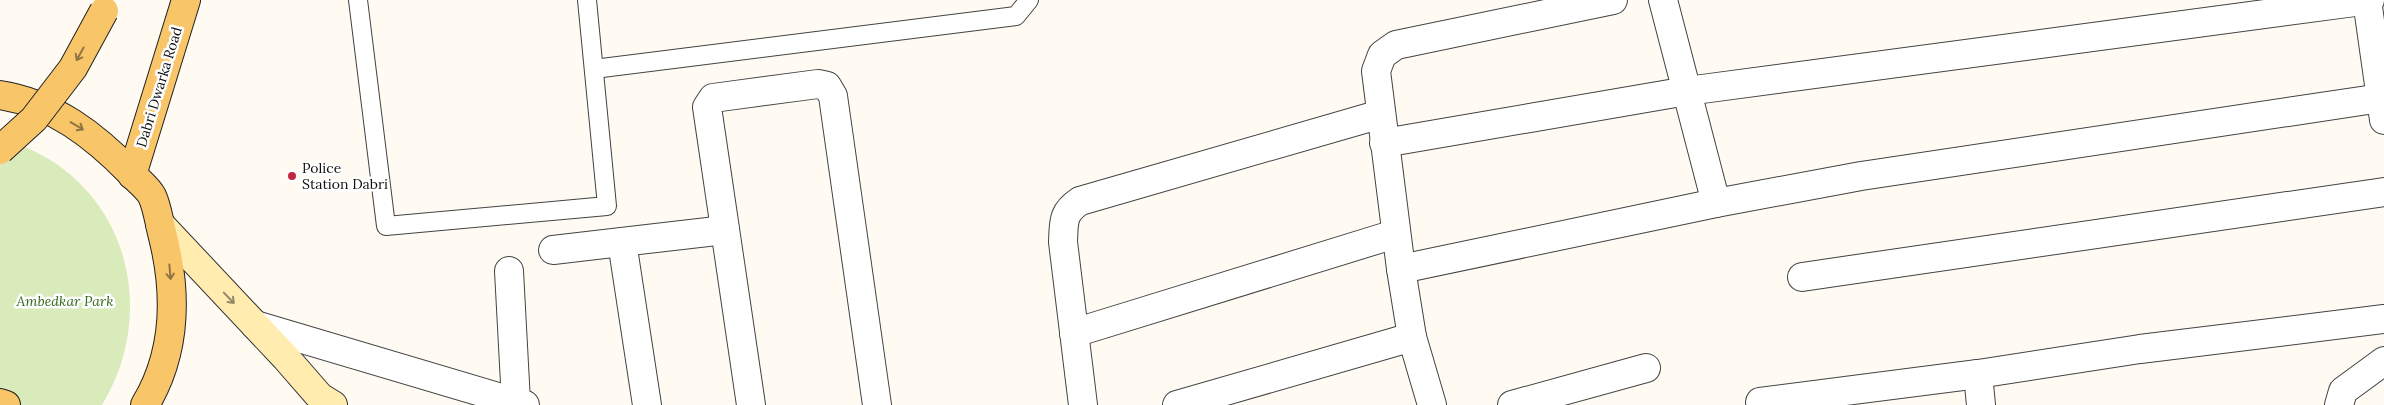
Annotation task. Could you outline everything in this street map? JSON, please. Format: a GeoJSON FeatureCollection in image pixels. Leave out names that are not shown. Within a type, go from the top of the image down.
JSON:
{"type":"FeatureCollection","features":[{"type":"Feature","properties":{"kind":"main road"},"geometry":{"type":"LineString","coordinates":[[0,150],[34,119],[73,68],[108,0]]}},
{"type":"Feature","properties":{"kind":"main road","name":"Dabri Dwarka Road"},"geometry":{"type":"LineString","coordinates":[[132,174],[186,0]]}},
{"type":"Feature","properties":{"kind":"main road"},"geometry":{"type":"LineString","coordinates":[[0,95],[48,110],[82,129],[112,154],[152,195],[170,264],[173,308],[167,351],[153,392],[145,405]]}},
{"type":"Feature","properties":{"kind":"main road"},"geometry":{"type":"LineString","coordinates":[[160,224],[255,324],[320,397],[333,405]]}},
{"type":"Feature","properties":{"kind":"main road"},"geometry":{"type":"LineString","coordinates":[[0,403],[6,405]]}},
{"type":"Feature","properties":{"kind":"street"},"geometry":{"type":"LineString","coordinates":[[1432,405],[1412,337],[1395,234],[1376,71],[1382,55],[1396,45],[1613,0]]}},
{"type":"Feature","properties":{"kind":"street"},"geometry":{"type":"LineString","coordinates":[[1663,0],[1716,203]]}},
{"type":"Feature","properties":{"kind":"street"},"geometry":{"type":"LineString","coordinates":[[1384,143],[1687,91],[2368,0],[2383,114],[1861,176],[1716,203],[1401,269]]}},
{"type":"Feature","properties":{"kind":"street"},"geometry":{"type":"LineString","coordinates":[[751,405],[707,107],[709,101],[713,98],[818,84],[826,86],[833,96],[877,405]]}},
{"type":"Feature","properties":{"kind":"street"},"geometry":{"type":"LineString","coordinates":[[1083,405],[1063,242],[1064,222],[1068,209],[1080,201],[1381,114]]}},
{"type":"Feature","properties":{"kind":"street"},"geometry":{"type":"LineString","coordinates":[[1802,277],[2384,192]]}},
{"type":"Feature","properties":{"kind":"street"},"geometry":{"type":"LineString","coordinates":[[553,250],[725,230]]}},
{"type":"Feature","properties":{"kind":"street"},"geometry":{"type":"LineString","coordinates":[[1074,333],[1395,234]]}},
{"type":"Feature","properties":{"kind":"street"},"geometry":{"type":"LineString","coordinates":[[622,242],[647,405]]}},
{"type":"Feature","properties":{"kind":"street"},"geometry":{"type":"LineString","coordinates":[[255,324],[520,403],[508,271]]}},
{"type":"Feature","properties":{"kind":"street"},"geometry":{"type":"LineString","coordinates":[[1760,402],[1978,374],[2140,349],[2384,319]]}},
{"type":"Feature","properties":{"kind":"street"},"geometry":{"type":"LineString","coordinates":[[1177,405],[1412,337]]}},
{"type":"Feature","properties":{"kind":"street"},"geometry":{"type":"LineString","coordinates":[[2335,400],[2384,361]]}},
{"type":"Feature","properties":{"kind":"street"},"geometry":{"type":"LineString","coordinates":[[1512,405],[1646,368]]}},
{"type":"Feature","properties":{"kind":"street"},"geometry":{"type":"LineString","coordinates":[[1978,374],[1981,405]]}},
{"type":"Feature","properties":{"kind":"lane"},"geometry":{"type":"LineString","coordinates":[[358,0],[386,226],[607,206],[586,0]]}},
{"type":"Feature","properties":{"kind":"lane"},"geometry":{"type":"LineString","coordinates":[[594,69],[1016,16],[1029,0]]}},
{"type":"Feature","properties":{"kind":"green space","name":"Ambedkar Park"},"geometry":{"type":"Polygon","coordinates":[[[0,138],[49,159],[82,186],[103,213],[118,243],[127,275],[130,308],[127,341],[117,374],[102,405],[0,405],[0,138]]]}},
{"type":"Feature","properties":{"kind":"place","name":"Police Station Dabri"},"geometry":{"type":"Point","coordinates":[292,176]}}]}
